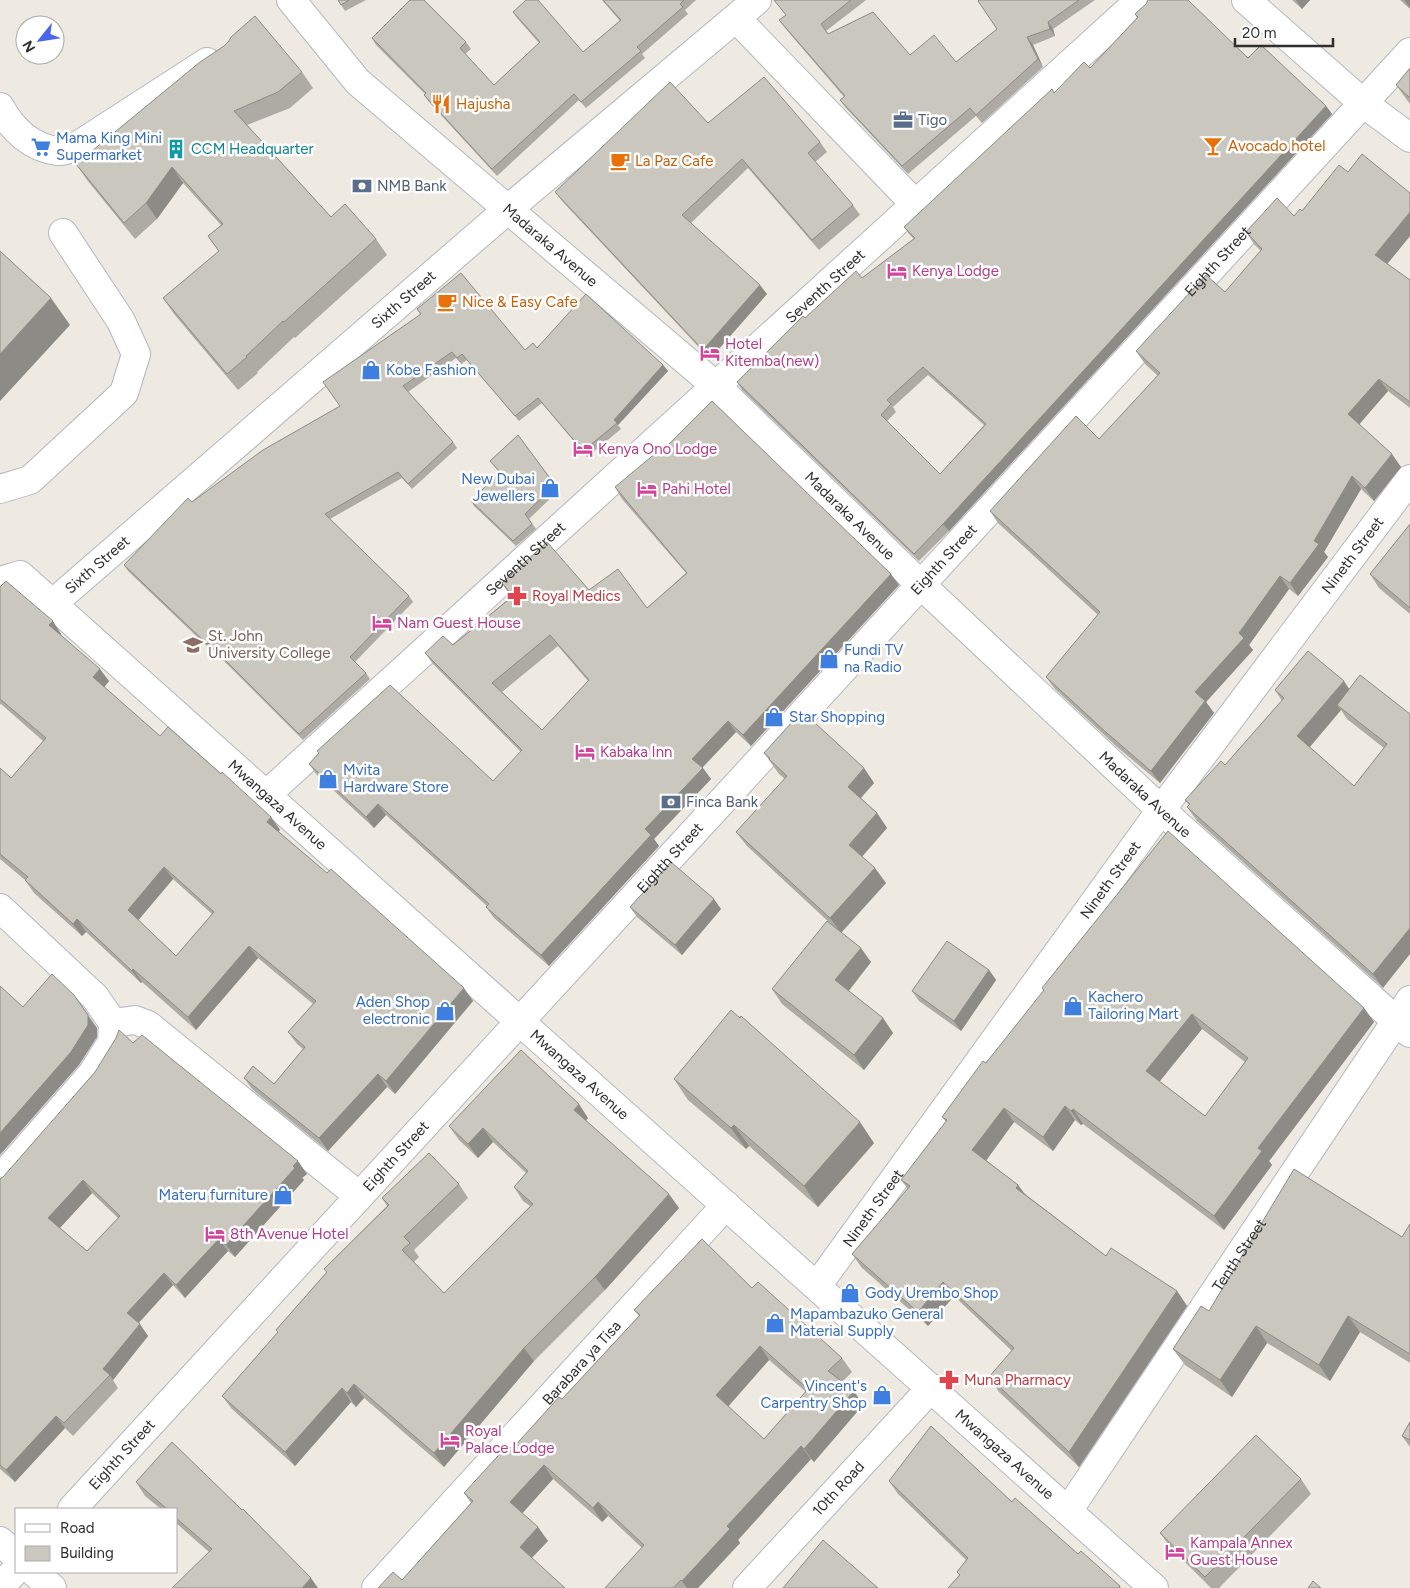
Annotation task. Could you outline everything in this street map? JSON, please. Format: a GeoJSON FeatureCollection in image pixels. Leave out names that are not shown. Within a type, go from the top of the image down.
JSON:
{"type":"FeatureCollection","features":[{"type":"Feature","properties":{"kind":"street","name":"Madaraka Avenue"},"geometry":{"type":"LineString","coordinates":[[290,0],[358,82],[506,210],[716,386],[920,584],[1161,810],[1406,1018]]}},
{"type":"Feature","properties":{"kind":"street","name":"Sixth Street"},"geometry":{"type":"LineString","coordinates":[[52,604],[506,210],[757,0]]}},
{"type":"Feature","properties":{"kind":"street","name":"Seventh Street"},"geometry":{"type":"LineString","coordinates":[[266,795],[1140,0]]}},
{"type":"Feature","properties":{"kind":"street"},"geometry":{"type":"LineString","coordinates":[[1246,0],[1363,103],[1410,138]]}},
{"type":"Feature","properties":{"kind":"street"},"geometry":{"type":"LineString","coordinates":[[736,18],[915,204]]}},
{"type":"Feature","properties":{"kind":"street"},"geometry":{"type":"LineString","coordinates":[[0,107],[8,122],[25,139],[41,147],[60,152],[77,146],[227,48]]}},
{"type":"Feature","properties":{"kind":"street","name":"Eighth Street"},"geometry":{"type":"LineString","coordinates":[[73,1508],[1410,52]]}},
{"type":"Feature","properties":{"kind":"street"},"geometry":{"type":"LineString","coordinates":[[0,489],[30,480],[124,393],[136,354],[121,321],[62,233]]}},
{"type":"Feature","properties":{"kind":"street","name":"Nineth Street"},"geometry":{"type":"LineString","coordinates":[[817,1286],[1161,810],[1410,478]]}},
{"type":"Feature","properties":{"kind":"street","name":"Mwangaza Avenue"},"geometry":{"type":"LineString","coordinates":[[0,582],[20,575],[1154,1588]]}},
{"type":"Feature","properties":{"kind":"street"},"geometry":{"type":"LineString","coordinates":[[0,908],[95,997],[113,1023],[112,1042],[92,1074],[0,1179]]}},
{"type":"Feature","properties":{"kind":"street","name":"Tenth Street"},"geometry":{"type":"LineString","coordinates":[[1068,1511],[1406,1018]]}},
{"type":"Feature","properties":{"kind":"street"},"geometry":{"type":"LineString","coordinates":[[113,1023],[135,1020],[148,1025],[359,1196]]}},
{"type":"Feature","properties":{"kind":"street","name":"Barabara ya Tisa"},"geometry":{"type":"LineString","coordinates":[[376,1588],[726,1205]]}},
{"type":"Feature","properties":{"kind":"street","name":"10th Road"},"geometry":{"type":"LineString","coordinates":[[747,1588],[931,1388]]}},
{"type":"Feature","properties":{"kind":"street"},"geometry":{"type":"LineString","coordinates":[[0,1541],[15,1555]]}},
{"type":"Feature","properties":{"kind":"street"},"geometry":{"type":"LineString","coordinates":[[0,1588],[15,1571]]}},
{"type":"Feature","properties":{"kind":"street"},"geometry":{"type":"LineString","coordinates":[[35,1573],[52,1588]]}},
{"type":"Feature","properties":{"kind":"building"},"geometry":{"type":"Polygon","coordinates":[[[338,0],[349,0],[341,5],[338,0]]]}},
{"type":"Feature","properties":{"kind":"building"},"geometry":{"type":"Polygon","coordinates":[[[410,0],[424,0],[466,42],[460,48],[494,85],[540,42],[513,12],[526,0],[538,0],[583,52],[621,20],[603,0],[684,0],[680,4],[683,7],[637,47],[641,51],[581,102],[574,94],[492,169],[424,95],[426,93],[372,38],[410,0]]]}},
{"type":"Feature","properties":{"kind":"building"},"geometry":{"type":"Polygon","coordinates":[[[774,0],[851,0],[821,24],[828,34],[873,12],[910,55],[934,35],[956,62],[997,29],[979,0],[1079,0],[1048,22],[1050,29],[1027,37],[1038,59],[976,115],[970,108],[902,166],[840,100],[845,96],[779,20],[786,15],[774,0]]]}},
{"type":"Feature","properties":{"kind":"building"},"geometry":{"type":"Polygon","coordinates":[[[1148,0],[1188,0],[1248,58],[1261,45],[1326,106],[914,554],[737,382],[803,316],[805,318],[856,271],[862,278],[915,238],[904,227],[1052,89],[1054,93],[1084,62],[1090,68],[1138,17],[1135,14],[1148,0]],[[923,367],[887,400],[891,404],[881,415],[940,474],[986,424],[923,367]]]}},
{"type":"Feature","properties":{"kind":"building"},"geometry":{"type":"Polygon","coordinates":[[[255,16],[302,72],[278,92],[234,111],[331,217],[345,204],[376,239],[283,321],[227,374],[163,298],[219,251],[208,236],[223,224],[172,167],[146,203],[124,223],[76,164],[200,62],[224,46],[231,37],[255,16]]]}},
{"type":"Feature","properties":{"kind":"building"},"geometry":{"type":"Polygon","coordinates":[[[1410,68],[1410,98],[1396,85],[1410,68]]]}},
{"type":"Feature","properties":{"kind":"building"},"geometry":{"type":"Polygon","coordinates":[[[764,77],[820,142],[808,153],[853,205],[812,240],[742,159],[682,215],[760,285],[703,350],[555,192],[670,82],[708,123],[764,77]]]}},
{"type":"Feature","properties":{"kind":"building"},"geometry":{"type":"Polygon","coordinates":[[[1362,154],[1410,193],[1410,212],[1375,255],[1410,280],[1410,402],[1379,379],[1348,414],[1392,454],[1365,488],[1352,476],[1314,541],[1319,544],[1290,583],[1280,576],[1239,633],[1244,638],[1195,692],[1205,701],[1151,771],[1046,677],[1100,612],[990,511],[1076,416],[1099,439],[1160,373],[1136,351],[1206,275],[1225,292],[1262,249],[1246,232],[1277,198],[1294,216],[1300,209],[1302,211],[1339,165],[1348,172],[1362,154]]]}},
{"type":"Feature","properties":{"kind":"building"},"geometry":{"type":"Polygon","coordinates":[[[0,251],[51,298],[0,354],[0,251]]]}},
{"type":"Feature","properties":{"kind":"building"},"geometry":{"type":"Polygon","coordinates":[[[461,273],[525,350],[533,343],[537,348],[586,294],[663,365],[614,420],[617,423],[583,451],[538,398],[515,416],[462,354],[457,358],[452,352],[403,386],[453,442],[408,484],[398,472],[325,514],[409,596],[350,657],[366,673],[299,734],[208,643],[124,565],[188,498],[192,502],[263,450],[340,406],[323,382],[421,314],[417,309],[461,273]]]}},
{"type":"Feature","properties":{"kind":"building"},"geometry":{"type":"Polygon","coordinates":[[[712,401],[891,574],[743,735],[728,721],[692,759],[703,768],[645,829],[651,835],[541,955],[486,907],[489,904],[378,804],[366,817],[309,764],[319,753],[317,751],[390,685],[493,781],[522,750],[425,653],[443,636],[453,645],[513,596],[502,583],[547,542],[589,590],[618,569],[647,608],[687,573],[615,487],[657,452],[659,454],[712,401]],[[550,635],[492,683],[542,730],[589,680],[550,635]]]}},
{"type":"Feature","properties":{"kind":"building"},"geometry":{"type":"Polygon","coordinates":[[[518,435],[555,485],[525,514],[532,524],[513,541],[471,501],[500,472],[490,461],[518,435]]]}},
{"type":"Feature","properties":{"kind":"building"},"geometry":{"type":"Polygon","coordinates":[[[1410,524],[1410,608],[1370,574],[1410,524]]]}},
{"type":"Feature","properties":{"kind":"building"},"geometry":{"type":"Polygon","coordinates":[[[6,581],[53,621],[49,625],[100,669],[93,677],[160,736],[168,727],[221,774],[222,772],[271,817],[267,822],[327,873],[331,869],[464,988],[386,1081],[378,1074],[319,1138],[244,1078],[253,1066],[274,1084],[305,1047],[288,1032],[316,1001],[249,946],[188,1017],[133,969],[132,971],[77,919],[73,924],[25,880],[28,877],[0,854],[0,768],[11,778],[46,738],[0,699],[0,587],[6,581]],[[164,867],[128,910],[176,956],[214,912],[164,867]]]}},
{"type":"Feature","properties":{"kind":"building"},"geometry":{"type":"Polygon","coordinates":[[[1308,651],[1344,681],[1297,736],[1354,786],[1387,744],[1337,705],[1360,675],[1410,714],[1410,928],[1373,974],[1187,807],[1190,804],[1185,800],[1221,761],[1225,765],[1284,698],[1275,690],[1308,651]]]}},
{"type":"Feature","properties":{"kind":"building"},"geometry":{"type":"Polygon","coordinates":[[[802,711],[864,768],[848,787],[877,813],[849,845],[875,868],[830,918],[736,832],[787,776],[764,753],[802,711]]]}},
{"type":"Feature","properties":{"kind":"building"},"geometry":{"type":"Polygon","coordinates":[[[1168,831],[1364,1008],[1258,1148],[1262,1151],[1214,1216],[1073,1109],[1071,1111],[1065,1106],[1043,1137],[1004,1108],[972,1150],[1018,1185],[1016,1188],[1106,1256],[1111,1248],[1177,1291],[1069,1452],[989,1377],[1014,1348],[943,1282],[918,1312],[852,1254],[910,1186],[901,1180],[947,1120],[942,1117],[983,1061],[986,1063],[1044,990],[1042,988],[1168,831]],[[1192,1014],[1146,1071],[1205,1116],[1248,1058],[1192,1014]]]}},
{"type":"Feature","properties":{"kind":"building"},"geometry":{"type":"Polygon","coordinates":[[[671,862],[714,899],[675,945],[630,907],[671,862]]]}},
{"type":"Feature","properties":{"kind":"building"},"geometry":{"type":"Polygon","coordinates":[[[827,921],[861,948],[835,980],[883,1018],[854,1055],[772,989],[827,921]]]}},
{"type":"Feature","properties":{"kind":"building"},"geometry":{"type":"Polygon","coordinates":[[[947,941],[989,970],[954,1021],[912,991],[947,941]]]}},
{"type":"Feature","properties":{"kind":"building"},"geometry":{"type":"Polygon","coordinates":[[[52,974],[74,995],[88,1015],[88,1025],[71,1052],[0,1133],[0,986],[23,1007],[52,974]]]}},
{"type":"Feature","properties":{"kind":"building"},"geometry":{"type":"Polygon","coordinates":[[[731,1010],[740,1018],[741,1016],[860,1122],[804,1186],[734,1125],[731,1128],[674,1079],[731,1010]]]}},
{"type":"Feature","properties":{"kind":"building"},"geometry":{"type":"Polygon","coordinates":[[[119,1030],[133,1043],[142,1035],[298,1161],[293,1166],[295,1168],[226,1245],[219,1239],[176,1285],[164,1273],[127,1313],[140,1324],[103,1369],[110,1375],[64,1423],[56,1416],[6,1470],[0,1465],[0,1179],[95,1072],[119,1030]],[[83,1180],[48,1218],[87,1251],[120,1216],[83,1180]]]}},
{"type":"Feature","properties":{"kind":"building"},"geometry":{"type":"Polygon","coordinates":[[[521,1050],[579,1104],[574,1110],[669,1194],[595,1277],[524,1348],[434,1453],[354,1384],[347,1393],[342,1388],[285,1452],[222,1396],[327,1272],[324,1269],[389,1205],[382,1198],[429,1153],[459,1184],[404,1237],[410,1243],[402,1250],[444,1293],[533,1204],[514,1187],[528,1171],[483,1128],[468,1144],[449,1126],[521,1050]]]}},
{"type":"Feature","properties":{"kind":"building"},"geometry":{"type":"Polygon","coordinates":[[[1294,1169],[1402,1237],[1410,1224],[1410,1354],[1348,1316],[1319,1365],[1256,1326],[1220,1380],[1173,1349],[1201,1306],[1209,1311],[1294,1169]]]}},
{"type":"Feature","properties":{"kind":"building"},"geometry":{"type":"Polygon","coordinates":[[[702,1239],[752,1288],[758,1282],[842,1358],[828,1371],[854,1391],[804,1449],[801,1446],[727,1526],[730,1529],[682,1581],[673,1588],[605,1588],[644,1545],[598,1502],[593,1508],[544,1465],[510,1502],[538,1527],[520,1547],[565,1588],[378,1588],[393,1572],[402,1580],[473,1501],[464,1493],[508,1445],[512,1449],[559,1397],[562,1399],[640,1315],[634,1310],[702,1239]],[[760,1346],[716,1395],[764,1439],[808,1389],[760,1346]]]}},
{"type":"Feature","properties":{"kind":"building"},"geometry":{"type":"Polygon","coordinates":[[[1410,1422],[1410,1440],[1402,1436],[1410,1422]]]}},
{"type":"Feature","properties":{"kind":"building"},"geometry":{"type":"Polygon","coordinates":[[[931,1426],[1012,1502],[1015,1498],[1078,1554],[1081,1551],[1120,1588],[948,1588],[960,1575],[957,1572],[968,1558],[889,1481],[931,1426]]]}},
{"type":"Feature","properties":{"kind":"building"},"geometry":{"type":"Polygon","coordinates":[[[1256,1435],[1301,1479],[1205,1577],[1160,1533],[1256,1435]]]}},
{"type":"Feature","properties":{"kind":"building"},"geometry":{"type":"Polygon","coordinates":[[[172,1442],[243,1509],[311,1578],[302,1588],[172,1588],[212,1549],[178,1520],[178,1508],[166,1508],[136,1482],[172,1442]]]}},
{"type":"Feature","properties":{"kind":"building"},"geometry":{"type":"Polygon","coordinates":[[[823,1540],[878,1588],[783,1588],[823,1540]]]}},
{"type":"Feature","properties":{"kind":"building"},"geometry":{"type":"Polygon","coordinates":[[[1313,1581],[1321,1588],[1308,1588],[1313,1581]]]}},
{"type":"Feature","properties":{"kind":"place","name":"Hajusha"},"geometry":{"type":"Point","coordinates":[441,104]}},
{"type":"Feature","properties":{"kind":"place","name":"Tigo"},"geometry":{"type":"Point","coordinates":[903,120]}},
{"type":"Feature","properties":{"kind":"place","name":"Avocado hotel"},"geometry":{"type":"Point","coordinates":[1213,146]}},
{"type":"Feature","properties":{"kind":"place","name":"Mama King Mini Supermarket"},"geometry":{"type":"Point","coordinates":[41,147]}},
{"type":"Feature","properties":{"kind":"place","name":"CCM Headquarter"},"geometry":{"type":"Point","coordinates":[176,149]}},
{"type":"Feature","properties":{"kind":"place","name":"La Paz Cafe"},"geometry":{"type":"Point","coordinates":[620,161]}},
{"type":"Feature","properties":{"kind":"place","name":"NMB Bank"},"geometry":{"type":"Point","coordinates":[362,186]}},
{"type":"Feature","properties":{"kind":"place","name":"Kenya Lodge"},"geometry":{"type":"Point","coordinates":[897,271]}},
{"type":"Feature","properties":{"kind":"place","name":"Nice & Easy Cafe"},"geometry":{"type":"Point","coordinates":[447,302]}},
{"type":"Feature","properties":{"kind":"place","name":"Hotel Kitemba(new)"},"geometry":{"type":"Point","coordinates":[710,353]}},
{"type":"Feature","properties":{"kind":"place","name":"Kobe Fashion"},"geometry":{"type":"Point","coordinates":[371,370]}},
{"type":"Feature","properties":{"kind":"place","name":"Kenya Ono Lodge"},"geometry":{"type":"Point","coordinates":[583,449]}},
{"type":"Feature","properties":{"kind":"place","name":"New Dubai Jewellers"},"geometry":{"type":"Point","coordinates":[550,488]}},
{"type":"Feature","properties":{"kind":"place","name":"Pahi Hotel"},"geometry":{"type":"Point","coordinates":[647,489]}},
{"type":"Feature","properties":{"kind":"place","name":"Royal Medics"},"geometry":{"type":"Point","coordinates":[517,596]}},
{"type":"Feature","properties":{"kind":"place","name":"Nam Guest House"},"geometry":{"type":"Point","coordinates":[382,623]}},
{"type":"Feature","properties":{"kind":"place","name":"St. John University College"},"geometry":{"type":"Point","coordinates":[193,645]}},
{"type":"Feature","properties":{"kind":"place","name":"Fundi TV na Radio"},"geometry":{"type":"Point","coordinates":[829,659]}},
{"type":"Feature","properties":{"kind":"place","name":"Star Shopping"},"geometry":{"type":"Point","coordinates":[774,717]}},
{"type":"Feature","properties":{"kind":"place","name":"Kabaka Inn"},"geometry":{"type":"Point","coordinates":[585,752]}},
{"type":"Feature","properties":{"kind":"place","name":"Mvita Hardware Store"},"geometry":{"type":"Point","coordinates":[328,779]}},
{"type":"Feature","properties":{"kind":"place","name":"Finca Bank"},"geometry":{"type":"Point","coordinates":[671,802]}},
{"type":"Feature","properties":{"kind":"place","name":"Kachero Tailoring Mart"},"geometry":{"type":"Point","coordinates":[1073,1006]}},
{"type":"Feature","properties":{"kind":"place","name":"Aden Shop electronic"},"geometry":{"type":"Point","coordinates":[445,1011]}},
{"type":"Feature","properties":{"kind":"place","name":"Materu furniture"},"geometry":{"type":"Point","coordinates":[283,1195]}},
{"type":"Feature","properties":{"kind":"place","name":"8th Avenue Hotel"},"geometry":{"type":"Point","coordinates":[215,1234]}},
{"type":"Feature","properties":{"kind":"place","name":"Gody Urembo Shop"},"geometry":{"type":"Point","coordinates":[850,1293]}},
{"type":"Feature","properties":{"kind":"place","name":"Mapambazuko General Material Supply"},"geometry":{"type":"Point","coordinates":[775,1323]}},
{"type":"Feature","properties":{"kind":"place","name":"Muna Pharmacy"},"geometry":{"type":"Point","coordinates":[949,1380]}},
{"type":"Feature","properties":{"kind":"place","name":"Vincent's Carpentry Shop"},"geometry":{"type":"Point","coordinates":[882,1395]}},
{"type":"Feature","properties":{"kind":"place","name":"Royal Palace Lodge"},"geometry":{"type":"Point","coordinates":[450,1440]}},
{"type":"Feature","properties":{"kind":"place","name":"Kampala Annex Guest House"},"geometry":{"type":"Point","coordinates":[1175,1552]}}]}
